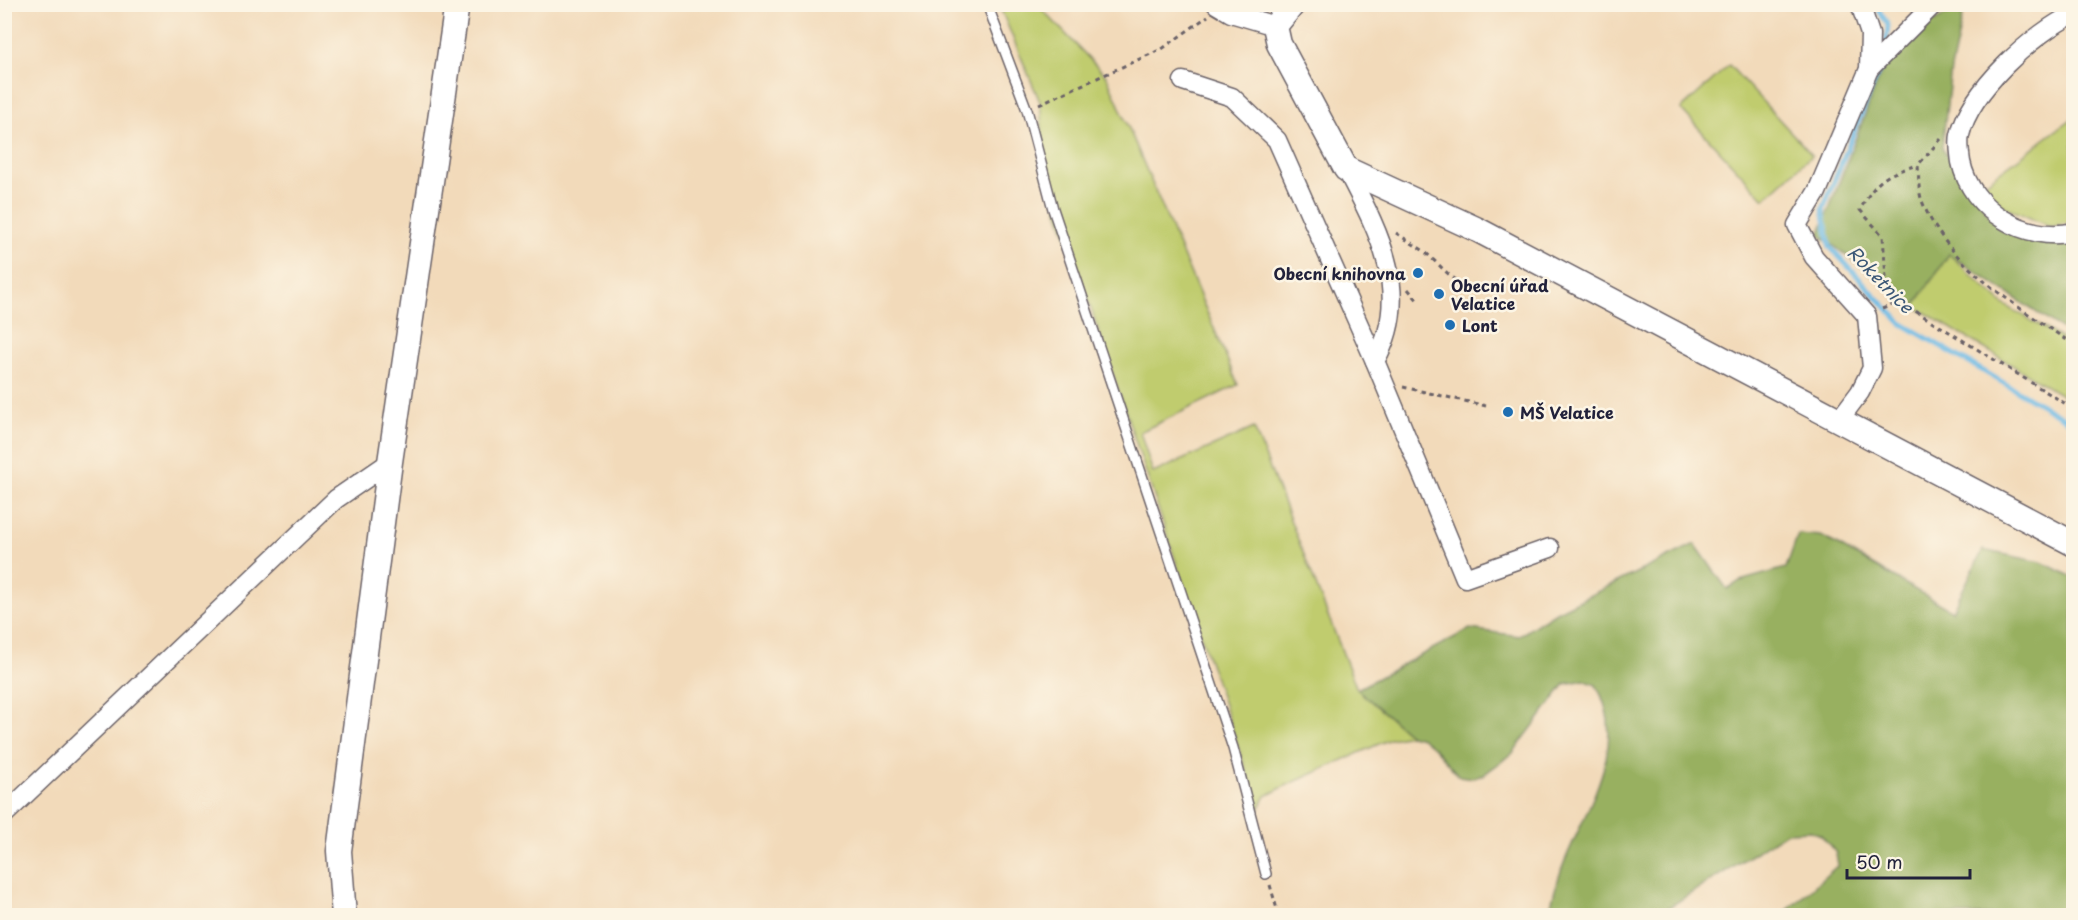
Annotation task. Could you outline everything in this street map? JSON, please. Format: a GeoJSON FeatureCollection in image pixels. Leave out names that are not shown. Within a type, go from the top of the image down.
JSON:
{"type":"FeatureCollection","features":[{"type":"Feature","properties":{"kind":"street"},"geometry":{"type":"LineString","coordinates":[[344,915],[339,851],[390,462],[457,4]]}},
{"type":"Feature","properties":{"kind":"street"},"geometry":{"type":"LineString","coordinates":[[1275,26],[1293,4]]}},
{"type":"Feature","properties":{"kind":"street"},"geometry":{"type":"LineString","coordinates":[[1860,4],[1870,34],[1869,69]]}},
{"type":"Feature","properties":{"kind":"street"},"geometry":{"type":"LineString","coordinates":[[1839,420],[1860,392],[1872,368],[1867,316],[1814,257],[1797,225],[1817,192],[1869,69],[1934,4]]}},
{"type":"Feature","properties":{"kind":"street"},"geometry":{"type":"LineString","coordinates":[[1217,6],[1275,26]]}},
{"type":"Feature","properties":{"kind":"street"},"geometry":{"type":"LineString","coordinates":[[2073,14],[2036,39],[1987,86],[1971,106],[1959,136],[1960,154],[1969,185],[1994,215],[2024,228],[2048,234],[2073,232]]}},
{"type":"Feature","properties":{"kind":"street"},"geometry":{"type":"LineString","coordinates":[[1275,26],[1279,44],[1377,231],[1390,267],[1395,321],[1375,361]]}},
{"type":"Feature","properties":{"kind":"street"},"geometry":{"type":"LineString","coordinates":[[1183,81],[1232,97],[1277,141],[1375,361],[1465,578],[1550,548]]}},
{"type":"Feature","properties":{"kind":"street"},"geometry":{"type":"LineString","coordinates":[[1346,169],[1478,230],[2073,544]]}},
{"type":"Feature","properties":{"kind":"street"},"geometry":{"type":"LineString","coordinates":[[4,815],[336,500],[390,462]]}},
{"type":"Feature","properties":{"kind":"lane"},"geometry":{"type":"LineString","coordinates":[[987,4],[1027,110],[1053,209],[1233,748],[1266,874]]}},
{"type":"Feature","properties":{"kind":"path"},"geometry":{"type":"LineString","coordinates":[[1027,110],[1162,49],[1217,6]]}},
{"type":"Feature","properties":{"kind":"path"},"geometry":{"type":"LineString","coordinates":[[1892,304],[1887,292],[1883,236],[1860,210],[1870,192],[1891,173],[1918,165],[1948,132]]}},
{"type":"Feature","properties":{"kind":"path"},"geometry":{"type":"LineString","coordinates":[[1918,165],[1921,199],[1940,237],[1996,292],[2073,345]]}},
{"type":"Feature","properties":{"kind":"path"},"geometry":{"type":"LineString","coordinates":[[1394,231],[1424,251],[1459,284],[1453,290]]}},
{"type":"Feature","properties":{"kind":"path"},"geometry":{"type":"LineString","coordinates":[[1881,309],[1892,304],[1912,309],[1948,329],[2073,409]]}},
{"type":"Feature","properties":{"kind":"path"},"geometry":{"type":"LineString","coordinates":[[1384,383],[1486,406]]}},
{"type":"Feature","properties":{"kind":"path"},"geometry":{"type":"LineString","coordinates":[[1266,874],[1279,915]]}},
{"type":"Feature","properties":{"kind":"green space"},"geometry":{"type":"Polygon","coordinates":[[[999,5],[1038,5],[1107,77],[1238,385],[1140,432],[1153,473],[1254,428],[1357,689],[1410,735],[1390,739],[1283,787],[1266,796],[1259,809],[1045,172],[1040,102],[999,5]]]}},
{"type":"Feature","properties":{"kind":"green space"},"geometry":{"type":"Polygon","coordinates":[[[1961,5],[1965,5],[1951,69],[1942,148],[1999,229],[2037,243],[2073,234],[2073,337],[1949,254],[1914,306],[1819,235],[1890,49],[1961,5]]]}},
{"type":"Feature","properties":{"kind":"green space"},"geometry":{"type":"Polygon","coordinates":[[[1729,65],[1812,155],[1764,199],[1681,109],[1729,65]]]}},
{"type":"Feature","properties":{"kind":"green space"},"geometry":{"type":"Polygon","coordinates":[[[2073,118],[2073,222],[2050,227],[1999,204],[1981,186],[2073,118]]]}},
{"type":"Feature","properties":{"kind":"green space"},"geometry":{"type":"Polygon","coordinates":[[[1949,254],[2003,304],[2073,345],[2073,402],[1914,306],[1949,254]]]}},
{"type":"Feature","properties":{"kind":"green space"},"geometry":{"type":"Polygon","coordinates":[[[1798,534],[1821,536],[1952,611],[1983,550],[2041,562],[2073,577],[2073,915],[1782,915],[1838,865],[1836,853],[1821,835],[1811,831],[1787,832],[1657,915],[1548,915],[1562,869],[1593,798],[1607,753],[1609,730],[1606,707],[1596,685],[1584,680],[1565,684],[1512,754],[1483,775],[1474,778],[1459,776],[1433,747],[1422,738],[1410,735],[1357,689],[1470,629],[1519,636],[1556,612],[1695,544],[1727,589],[1740,581],[1786,568],[1798,534]]]}},
{"type":"Feature","properties":{"kind":"waterway","name":"Roketnice"},"geometry":{"type":"LineString","coordinates":[[1875,4],[1888,25],[1886,44]]}},
{"type":"Feature","properties":{"kind":"waterway","name":"Roketnice"},"geometry":{"type":"LineString","coordinates":[[1880,67],[1823,209],[1830,247],[1901,323],[2074,424]]}},
{"type":"Feature","properties":{"kind":"place","name":"Obecní knihovna"},"geometry":{"type":"Point","coordinates":[1418,273]}},
{"type":"Feature","properties":{"kind":"place","name":"Obecní úřad Velatice"},"geometry":{"type":"Point","coordinates":[1439,294]}},
{"type":"Feature","properties":{"kind":"place","name":"Lont"},"geometry":{"type":"Point","coordinates":[1450,325]}},
{"type":"Feature","properties":{"kind":"place","name":"MŠ Velatice"},"geometry":{"type":"Point","coordinates":[1508,412]}}]}
